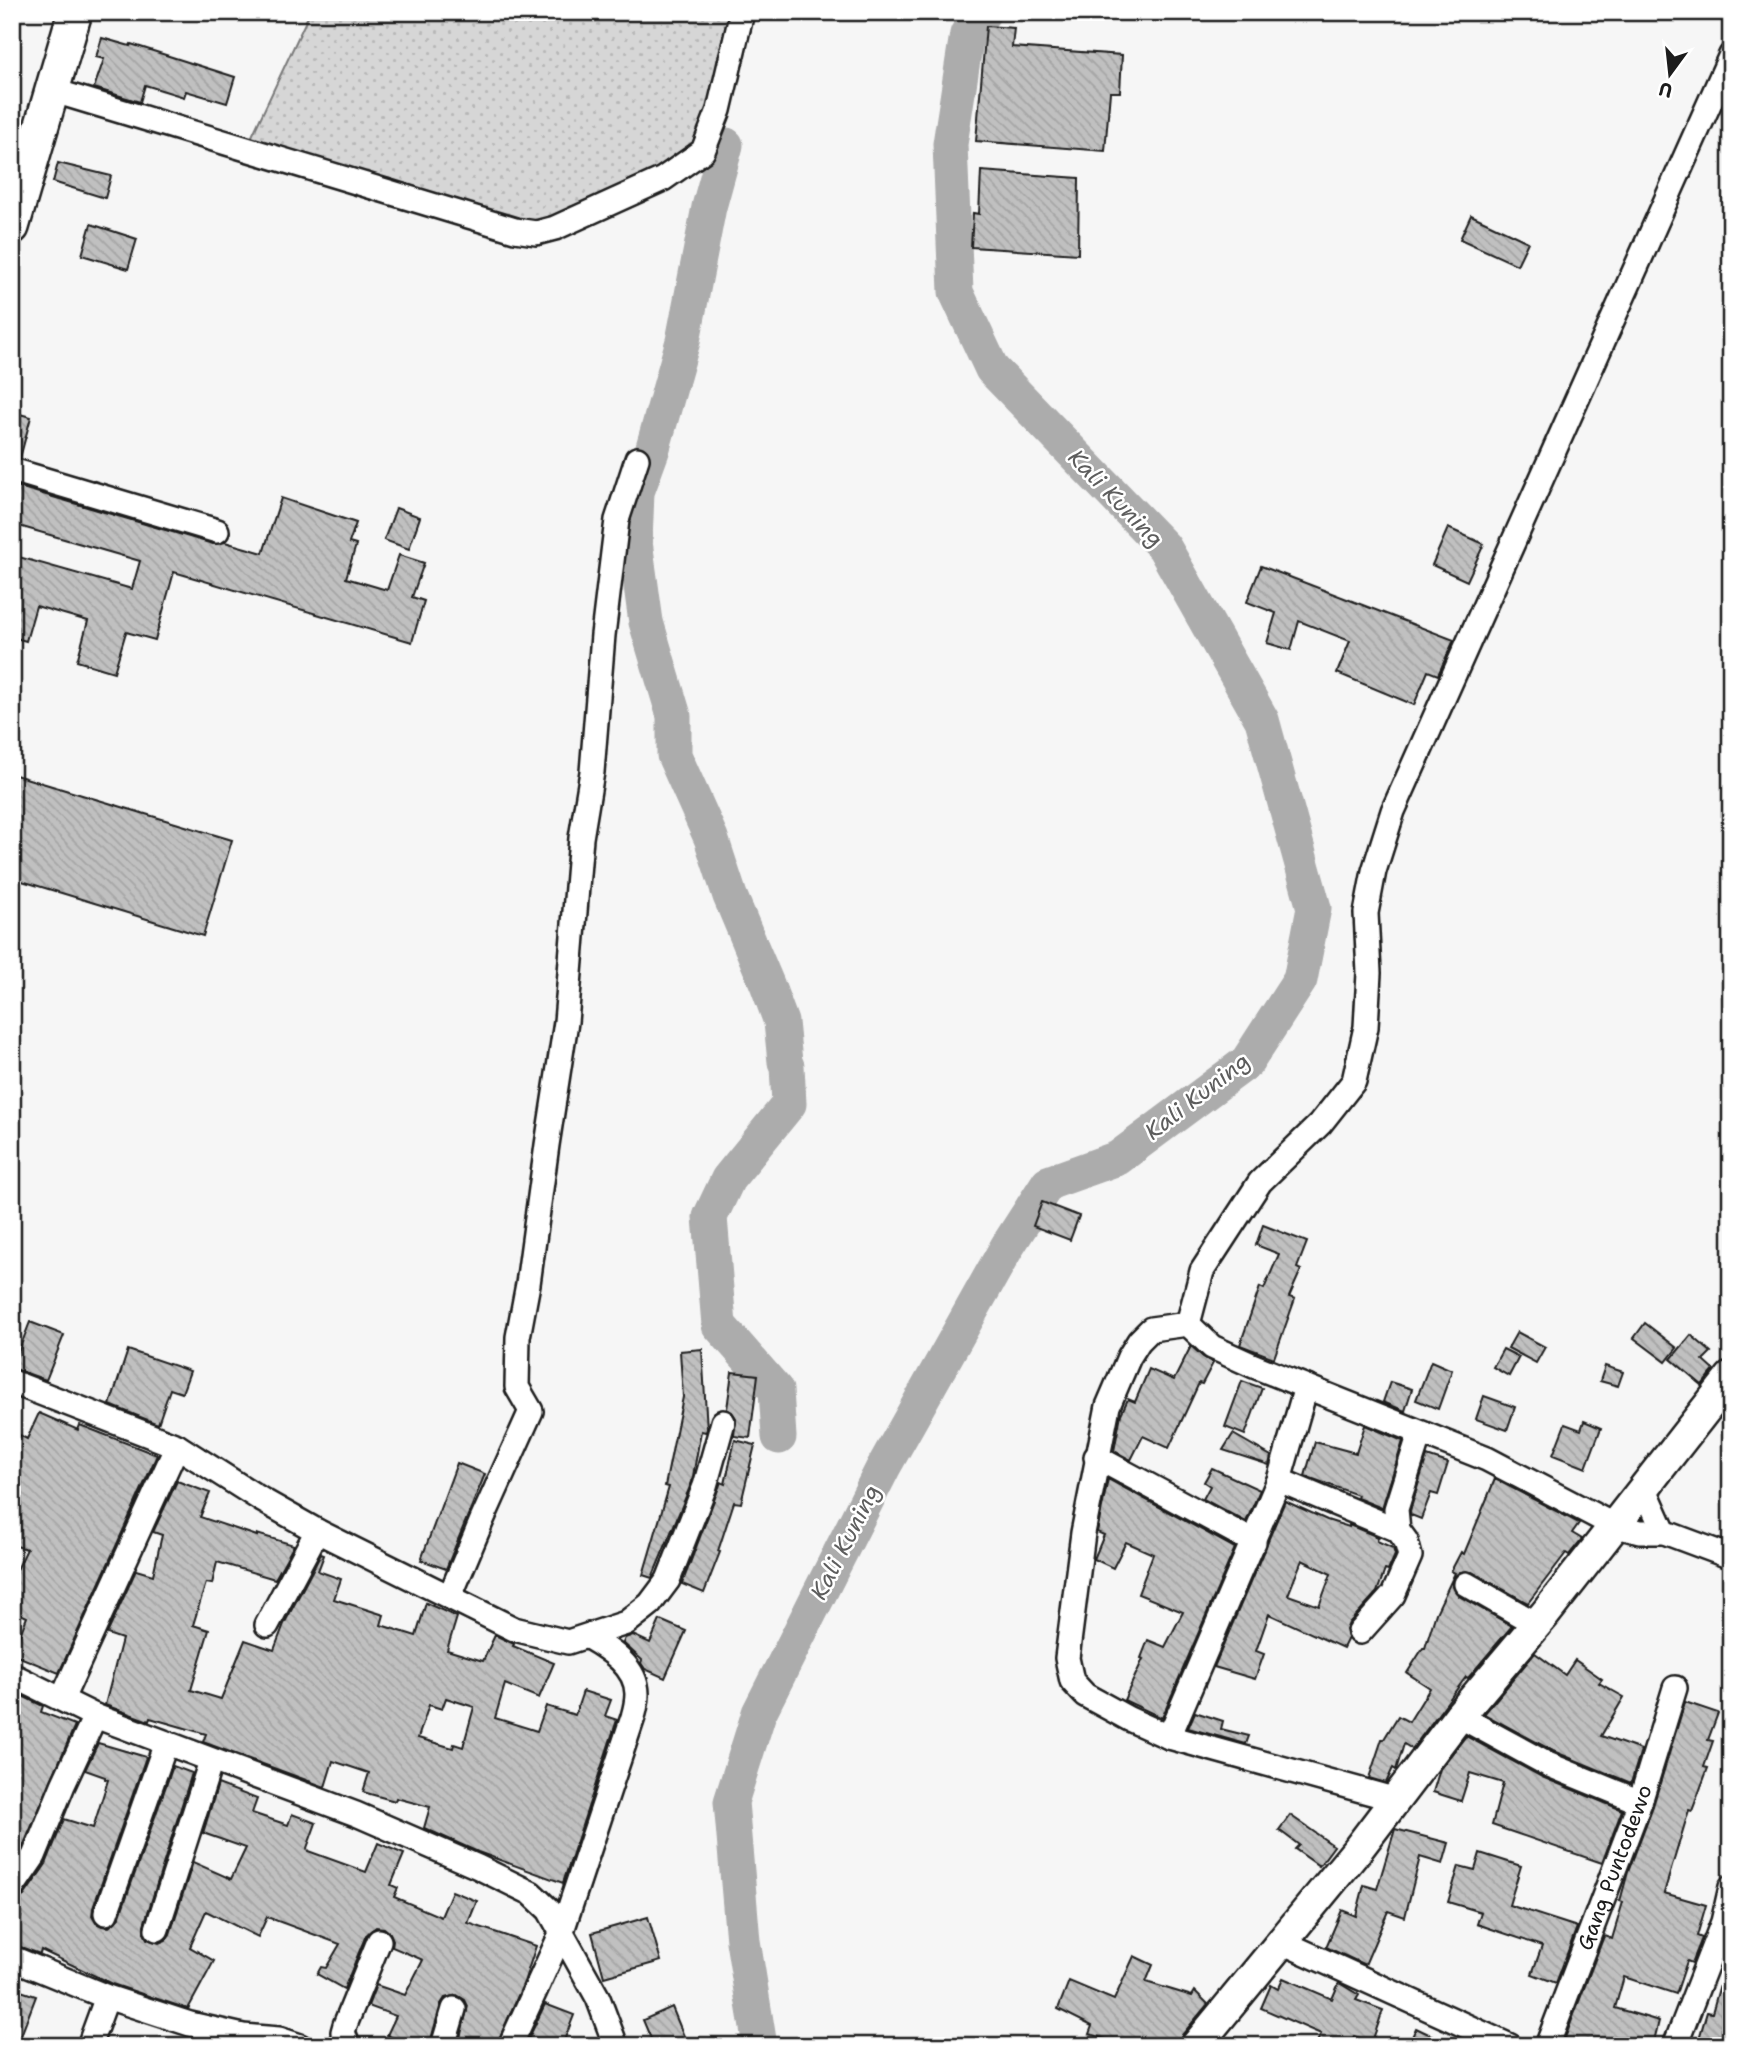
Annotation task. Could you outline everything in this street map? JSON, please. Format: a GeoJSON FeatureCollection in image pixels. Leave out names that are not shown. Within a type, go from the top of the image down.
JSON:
{"type":"FeatureCollection","features":[{"type":"Feature","properties":{"kind":"main road"},"geometry":{"type":"LineString","coordinates":[[12,227],[75,12]]}},
{"type":"Feature","properties":{"kind":"street"},"geometry":{"type":"LineString","coordinates":[[51,90],[270,158],[515,230],[536,233],[555,228],[663,179],[703,151],[719,110],[741,12]]}},
{"type":"Feature","properties":{"kind":"street"},"geometry":{"type":"LineString","coordinates":[[1188,1324],[1202,1270],[1260,1182],[1320,1125],[1354,1081],[1366,1027],[1369,972],[1366,913],[1374,871],[1393,811],[1731,55]]}},
{"type":"Feature","properties":{"kind":"street"},"geometry":{"type":"LineString","coordinates":[[450,1596],[531,1411],[517,1387],[518,1337],[566,1022],[581,838],[592,772],[603,635],[617,520],[637,460]]}},
{"type":"Feature","properties":{"kind":"street"},"geometry":{"type":"LineString","coordinates":[[12,470],[217,531]]}},
{"type":"Feature","properties":{"kind":"street"},"geometry":{"type":"LineString","coordinates":[[1188,1324],[1212,1347],[1487,1459],[1613,1525],[1640,1532],[1664,1532],[1731,1557]]}},
{"type":"Feature","properties":{"kind":"street"},"geometry":{"type":"LineString","coordinates":[[1188,1324],[1151,1329],[1139,1341],[1129,1357],[1108,1406],[1083,1533],[1067,1658],[1072,1681],[1085,1695],[1169,1737],[1397,1800]]}},
{"type":"Feature","properties":{"kind":"street"},"geometry":{"type":"LineString","coordinates":[[1196,2046],[1397,1800],[1460,1716],[1731,1377]]}},
{"type":"Feature","properties":{"kind":"street"},"geometry":{"type":"LineString","coordinates":[[12,1382],[177,1446],[317,1531],[514,1629],[568,1642],[626,1623],[650,1604],[668,1580],[705,1486],[723,1422]]}},
{"type":"Feature","properties":{"kind":"street"},"geometry":{"type":"LineString","coordinates":[[1169,1737],[1279,1480],[1306,1387]]}},
{"type":"Feature","properties":{"kind":"street"},"geometry":{"type":"LineString","coordinates":[[1360,1632],[1393,1595],[1410,1556],[1406,1541],[1398,1530],[1396,1509],[1420,1433]]}},
{"type":"Feature","properties":{"kind":"street"},"geometry":{"type":"LineString","coordinates":[[62,1699],[177,1446]]}},
{"type":"Feature","properties":{"kind":"street"},"geometry":{"type":"LineString","coordinates":[[1096,1457],[1254,1542]]}},
{"type":"Feature","properties":{"kind":"street"},"geometry":{"type":"LineString","coordinates":[[1279,1480],[1398,1530]]}},
{"type":"Feature","properties":{"kind":"street"},"geometry":{"type":"LineString","coordinates":[[1644,1487],[1664,1532]]}},
{"type":"Feature","properties":{"kind":"street"},"geometry":{"type":"LineString","coordinates":[[267,1625],[317,1531]]}},
{"type":"Feature","properties":{"kind":"street"},"geometry":{"type":"LineString","coordinates":[[1466,1584],[1536,1624]]}},
{"type":"Feature","properties":{"kind":"street"},"geometry":{"type":"LineString","coordinates":[[510,2046],[561,1934],[633,1717],[637,1694],[633,1674],[608,1649],[588,1637]]}},
{"type":"Feature","properties":{"kind":"street"},"geometry":{"type":"LineString","coordinates":[[12,1675],[95,1716],[356,1814],[531,1893],[549,1910],[598,1998],[616,2046]]}},
{"type":"Feature","properties":{"kind":"street","name":"Gang Puntodewo"},"geometry":{"type":"LineString","coordinates":[[1547,2046],[1640,1802],[1675,1688]]}},
{"type":"Feature","properties":{"kind":"street"},"geometry":{"type":"LineString","coordinates":[[12,1888],[34,1856],[95,1716]]}},
{"type":"Feature","properties":{"kind":"street"},"geometry":{"type":"LineString","coordinates":[[1460,1716],[1547,1764],[1640,1802]]}},
{"type":"Feature","properties":{"kind":"street"},"geometry":{"type":"LineString","coordinates":[[106,1913],[166,1743]]}},
{"type":"Feature","properties":{"kind":"street"},"geometry":{"type":"LineString","coordinates":[[157,1930],[211,1760]]}},
{"type":"Feature","properties":{"kind":"street"},"geometry":{"type":"LineString","coordinates":[[1675,2046],[1723,1922],[1731,1887]]}},
{"type":"Feature","properties":{"kind":"street"},"geometry":{"type":"LineString","coordinates":[[348,2046],[343,2032],[345,2025],[379,1941]]}},
{"type":"Feature","properties":{"kind":"street"},"geometry":{"type":"LineString","coordinates":[[1282,1942],[1475,2039],[1510,2046]]}},
{"type":"Feature","properties":{"kind":"street"},"geometry":{"type":"LineString","coordinates":[[12,1958],[107,1997],[190,2024],[243,2036],[279,2039],[300,2046]]}},
{"type":"Feature","properties":{"kind":"street"},"geometry":{"type":"LineString","coordinates":[[89,2046],[107,1997]]}},
{"type":"Feature","properties":{"kind":"street"},"geometry":{"type":"LineString","coordinates":[[443,2046],[454,2009]]}},
{"type":"Feature","properties":{"kind":"shaded area"},"geometry":{"type":"Polygon","coordinates":[[[310,12],[738,12],[703,151],[536,233],[245,151],[310,12]]]}},
{"type":"Feature","properties":{"kind":"building"},"geometry":{"type":"Polygon","coordinates":[[[986,26],[1014,28],[1012,47],[1122,55],[1120,92],[1110,92],[1105,151],[976,141],[986,26]]]}},
{"type":"Feature","properties":{"kind":"building"},"geometry":{"type":"Polygon","coordinates":[[[102,38],[130,46],[131,44],[235,77],[227,103],[186,91],[184,97],[145,85],[140,102],[94,88],[104,59],[96,57],[102,38]]]}},
{"type":"Feature","properties":{"kind":"building"},"geometry":{"type":"Polygon","coordinates":[[[58,163],[111,176],[105,198],[53,182],[58,163]]]}},
{"type":"Feature","properties":{"kind":"building"},"geometry":{"type":"Polygon","coordinates":[[[981,171],[1079,178],[1078,254],[971,247],[973,213],[979,214],[981,171]]]}},
{"type":"Feature","properties":{"kind":"building"},"geometry":{"type":"Polygon","coordinates":[[[1471,215],[1528,242],[1517,265],[1460,239],[1471,215]]]}},
{"type":"Feature","properties":{"kind":"building"},"geometry":{"type":"Polygon","coordinates":[[[91,224],[137,239],[128,269],[82,255],[91,224]]]}},
{"type":"Feature","properties":{"kind":"building"},"geometry":{"type":"Polygon","coordinates":[[[12,412],[31,417],[20,458],[12,456],[12,412]]]}},
{"type":"Feature","properties":{"kind":"building"},"geometry":{"type":"Polygon","coordinates":[[[12,485],[213,544],[225,542],[263,553],[281,498],[356,523],[349,543],[356,545],[346,578],[387,590],[399,555],[424,563],[412,597],[424,601],[412,642],[174,572],[155,640],[126,632],[114,672],[77,661],[88,621],[36,606],[26,641],[12,637],[12,555],[132,589],[140,561],[12,524],[12,485]]]}},
{"type":"Feature","properties":{"kind":"building"},"geometry":{"type":"Polygon","coordinates":[[[396,508],[420,517],[409,549],[384,540],[396,508]]]}},
{"type":"Feature","properties":{"kind":"building"},"geometry":{"type":"Polygon","coordinates":[[[1448,528],[1484,544],[1467,581],[1432,565],[1448,528]]]}},
{"type":"Feature","properties":{"kind":"building"},"geometry":{"type":"Polygon","coordinates":[[[1261,566],[1454,640],[1438,675],[1428,671],[1414,705],[1337,673],[1350,641],[1299,621],[1291,650],[1267,643],[1276,613],[1247,602],[1261,566]]]}},
{"type":"Feature","properties":{"kind":"building"},"geometry":{"type":"Polygon","coordinates":[[[12,774],[232,840],[203,936],[12,878],[12,774]]]}},
{"type":"Feature","properties":{"kind":"building"},"geometry":{"type":"Polygon","coordinates":[[[1042,1202],[1079,1216],[1070,1240],[1033,1226],[1042,1202]]]}},
{"type":"Feature","properties":{"kind":"building"},"geometry":{"type":"Polygon","coordinates":[[[1263,1225],[1307,1242],[1297,1268],[1301,1270],[1289,1297],[1295,1299],[1274,1358],[1240,1345],[1260,1287],[1264,1289],[1279,1254],[1256,1245],[1263,1225]]]}},
{"type":"Feature","properties":{"kind":"building"},"geometry":{"type":"Polygon","coordinates":[[[30,1322],[64,1335],[46,1380],[12,1368],[30,1322]]]}},
{"type":"Feature","properties":{"kind":"building"},"geometry":{"type":"Polygon","coordinates":[[[1645,1323],[1677,1348],[1666,1362],[1634,1338],[1645,1323]]]}},
{"type":"Feature","properties":{"kind":"building"},"geometry":{"type":"Polygon","coordinates":[[[1517,1332],[1545,1347],[1536,1363],[1508,1348],[1517,1332]]]}},
{"type":"Feature","properties":{"kind":"building"},"geometry":{"type":"Polygon","coordinates":[[[1691,1335],[1711,1352],[1703,1360],[1714,1370],[1702,1385],[1671,1359],[1691,1335]]]}},
{"type":"Feature","properties":{"kind":"building"},"geometry":{"type":"Polygon","coordinates":[[[1191,1346],[1213,1363],[1202,1384],[1199,1383],[1169,1448],[1143,1436],[1131,1460],[1114,1451],[1121,1414],[1128,1399],[1135,1402],[1149,1369],[1174,1380],[1191,1346]]]}},
{"type":"Feature","properties":{"kind":"building"},"geometry":{"type":"Polygon","coordinates":[[[702,1349],[707,1429],[706,1432],[701,1431],[692,1482],[652,1578],[643,1575],[669,1487],[665,1486],[683,1397],[680,1351],[702,1349]]]}},
{"type":"Feature","properties":{"kind":"building"},"geometry":{"type":"Polygon","coordinates":[[[1503,1349],[1519,1357],[1509,1376],[1493,1367],[1503,1349]]]}},
{"type":"Feature","properties":{"kind":"building"},"geometry":{"type":"Polygon","coordinates":[[[128,1350],[190,1371],[182,1393],[170,1389],[158,1424],[110,1405],[128,1350]]]}},
{"type":"Feature","properties":{"kind":"building"},"geometry":{"type":"Polygon","coordinates":[[[1431,1361],[1452,1370],[1438,1409],[1416,1400],[1431,1361]]]}},
{"type":"Feature","properties":{"kind":"building"},"geometry":{"type":"Polygon","coordinates":[[[1605,1366],[1623,1372],[1618,1386],[1600,1381],[1605,1366]]]}},
{"type":"Feature","properties":{"kind":"building"},"geometry":{"type":"Polygon","coordinates":[[[732,1372],[758,1375],[750,1438],[734,1436],[736,1418],[727,1409],[732,1372]]]}},
{"type":"Feature","properties":{"kind":"building"},"geometry":{"type":"Polygon","coordinates":[[[1242,1381],[1262,1388],[1245,1435],[1225,1427],[1242,1381]]]}},
{"type":"Feature","properties":{"kind":"building"},"geometry":{"type":"Polygon","coordinates":[[[1390,1382],[1412,1389],[1405,1411],[1383,1402],[1390,1382]]]}},
{"type":"Feature","properties":{"kind":"building"},"geometry":{"type":"Polygon","coordinates":[[[1484,1396],[1515,1407],[1507,1430],[1476,1419],[1484,1396]]]}},
{"type":"Feature","properties":{"kind":"building"},"geometry":{"type":"Polygon","coordinates":[[[39,1413],[78,1430],[80,1425],[157,1455],[59,1673],[12,1654],[27,1617],[12,1610],[12,1580],[27,1549],[12,1545],[12,1431],[27,1439],[39,1413]]]}},
{"type":"Feature","properties":{"kind":"building"},"geometry":{"type":"Polygon","coordinates":[[[1584,1421],[1601,1428],[1586,1468],[1553,1455],[1565,1424],[1581,1430],[1584,1421]]]}},
{"type":"Feature","properties":{"kind":"building"},"geometry":{"type":"Polygon","coordinates":[[[1365,1425],[1403,1441],[1382,1508],[1357,1498],[1358,1495],[1305,1476],[1315,1442],[1356,1453],[1365,1425]]]}},
{"type":"Feature","properties":{"kind":"building"},"geometry":{"type":"Polygon","coordinates":[[[1233,1434],[1271,1456],[1269,1465],[1223,1450],[1233,1434]]]}},
{"type":"Feature","properties":{"kind":"building"},"geometry":{"type":"Polygon","coordinates":[[[735,1440],[755,1445],[741,1503],[734,1502],[718,1551],[720,1552],[704,1593],[682,1584],[721,1482],[725,1484],[735,1440]]]}},
{"type":"Feature","properties":{"kind":"building"},"geometry":{"type":"Polygon","coordinates":[[[1427,1456],[1448,1463],[1438,1495],[1431,1493],[1421,1519],[1411,1515],[1410,1511],[1427,1456]]]}},
{"type":"Feature","properties":{"kind":"building"},"geometry":{"type":"Polygon","coordinates":[[[457,1463],[485,1474],[446,1569],[421,1560],[457,1463]]]}},
{"type":"Feature","properties":{"kind":"building"},"geometry":{"type":"Polygon","coordinates":[[[1212,1468],[1260,1490],[1246,1522],[1203,1499],[1210,1486],[1204,1482],[1212,1468]]]}},
{"type":"Feature","properties":{"kind":"building"},"geometry":{"type":"Polygon","coordinates":[[[1108,1479],[1235,1548],[1162,1718],[1124,1700],[1143,1659],[1141,1658],[1148,1640],[1165,1647],[1183,1612],[1138,1594],[1153,1554],[1126,1542],[1113,1568],[1094,1559],[1104,1535],[1097,1532],[1108,1479]]]}},
{"type":"Feature","properties":{"kind":"building"},"geometry":{"type":"Polygon","coordinates":[[[1495,1479],[1579,1523],[1572,1533],[1582,1539],[1569,1555],[1566,1553],[1528,1603],[1472,1572],[1460,1572],[1454,1577],[1452,1585],[1459,1596],[1512,1626],[1468,1678],[1466,1677],[1412,1749],[1404,1744],[1396,1770],[1393,1768],[1386,1783],[1369,1778],[1382,1739],[1398,1716],[1409,1722],[1430,1688],[1407,1673],[1425,1648],[1436,1613],[1455,1573],[1451,1571],[1461,1552],[1464,1554],[1495,1479]]]}},
{"type":"Feature","properties":{"kind":"building"},"geometry":{"type":"Polygon","coordinates":[[[177,1481],[210,1493],[200,1517],[294,1545],[275,1579],[217,1562],[212,1584],[206,1583],[193,1625],[209,1630],[191,1690],[221,1699],[245,1640],[274,1650],[284,1624],[321,1554],[324,1555],[318,1571],[341,1579],[334,1599],[384,1615],[381,1625],[416,1636],[426,1603],[457,1617],[447,1650],[483,1661],[495,1635],[514,1644],[513,1646],[554,1663],[539,1698],[505,1684],[495,1718],[537,1731],[546,1706],[575,1715],[583,1691],[611,1700],[605,1716],[617,1720],[563,1883],[478,1852],[424,1828],[430,1807],[363,1792],[369,1773],[333,1761],[325,1787],[203,1742],[206,1734],[150,1718],[149,1721],[105,1705],[122,1639],[107,1634],[136,1570],[153,1575],[162,1535],[153,1532],[177,1481]],[[446,1698],[442,1709],[429,1705],[418,1738],[453,1748],[454,1744],[463,1747],[474,1707],[446,1698]]]}},
{"type":"Feature","properties":{"kind":"building"},"geometry":{"type":"Polygon","coordinates":[[[1285,1501],[1327,1520],[1349,1525],[1378,1537],[1377,1541],[1393,1548],[1395,1555],[1388,1571],[1385,1570],[1377,1592],[1349,1623],[1346,1630],[1348,1638],[1343,1648],[1269,1614],[1256,1651],[1264,1654],[1255,1679],[1214,1667],[1285,1501]],[[1302,1560],[1288,1595],[1319,1606],[1331,1574],[1302,1560]]]}},
{"type":"Feature","properties":{"kind":"building"},"geometry":{"type":"Polygon","coordinates":[[[660,1620],[686,1631],[665,1678],[645,1669],[642,1660],[623,1643],[625,1638],[633,1635],[650,1643],[660,1620]]]}},
{"type":"Feature","properties":{"kind":"building"},"geometry":{"type":"Polygon","coordinates":[[[1535,1653],[1565,1675],[1575,1660],[1602,1679],[1599,1683],[1624,1697],[1601,1736],[1641,1750],[1631,1783],[1553,1751],[1484,1714],[1535,1653]]]}},
{"type":"Feature","properties":{"kind":"building"},"geometry":{"type":"Polygon","coordinates":[[[12,1691],[43,1706],[41,1712],[75,1725],[22,1849],[12,1863],[12,1691]]]}},
{"type":"Feature","properties":{"kind":"building"},"geometry":{"type":"Polygon","coordinates":[[[1685,1702],[1718,1713],[1708,1740],[1713,1741],[1704,1767],[1708,1768],[1692,1811],[1689,1810],[1664,1893],[1706,1905],[1697,1936],[1702,1938],[1692,1963],[1687,1961],[1676,1994],[1624,1977],[1615,2008],[1659,2021],[1653,2045],[1637,2040],[1635,2046],[1562,2046],[1604,1936],[1612,1939],[1623,1902],[1620,1901],[1628,1872],[1653,1806],[1685,1702]]]}},
{"type":"Feature","properties":{"kind":"building"},"geometry":{"type":"Polygon","coordinates":[[[1195,1712],[1223,1721],[1221,1729],[1249,1736],[1246,1744],[1188,1728],[1195,1712]]]}},
{"type":"Feature","properties":{"kind":"building"},"geometry":{"type":"Polygon","coordinates":[[[1466,1736],[1542,1777],[1622,1810],[1602,1863],[1492,1825],[1503,1783],[1470,1773],[1461,1801],[1433,1792],[1440,1769],[1466,1736]]]}},
{"type":"Feature","properties":{"kind":"building"},"geometry":{"type":"Polygon","coordinates":[[[98,1743],[146,1757],[93,1908],[92,1916],[96,1923],[109,1927],[119,1918],[173,1766],[192,1773],[144,1925],[147,1939],[159,1943],[166,1940],[170,1934],[193,1862],[231,1879],[246,1848],[203,1833],[218,1784],[257,1799],[252,1813],[288,1825],[292,1814],[316,1823],[308,1851],[366,1872],[378,1843],[404,1854],[391,1885],[398,1888],[394,1897],[441,1917],[452,1891],[477,1901],[468,1923],[536,1946],[524,1982],[496,2046],[458,2046],[468,2006],[465,2000],[457,1995],[445,1998],[441,2004],[429,2046],[410,2046],[387,2035],[396,2016],[368,2006],[376,1985],[405,1995],[423,1960],[392,1947],[393,1940],[384,1928],[376,1927],[366,1935],[344,1989],[317,1974],[321,1967],[326,1968],[340,1944],[267,1917],[258,1937],[206,1911],[190,1947],[214,1961],[188,2009],[112,1984],[41,1950],[40,1954],[12,1944],[21,1917],[12,1916],[12,1902],[24,1896],[46,1864],[64,1819],[93,1828],[108,1780],[85,1770],[98,1743]]]}},
{"type":"Feature","properties":{"kind":"building"},"geometry":{"type":"Polygon","coordinates":[[[1290,1815],[1334,1846],[1319,1866],[1295,1849],[1299,1845],[1279,1830],[1290,1815]]]}},
{"type":"Feature","properties":{"kind":"building"},"geometry":{"type":"Polygon","coordinates":[[[1395,1829],[1449,1843],[1443,1864],[1420,1857],[1405,1917],[1388,1911],[1365,1965],[1326,1947],[1342,1910],[1356,1916],[1364,1885],[1377,1889],[1395,1829]]]}},
{"type":"Feature","properties":{"kind":"building"},"geometry":{"type":"Polygon","coordinates":[[[1480,1853],[1521,1866],[1509,1905],[1577,1927],[1556,1983],[1532,1974],[1542,1946],[1477,1924],[1481,1912],[1448,1902],[1459,1866],[1475,1870],[1480,1853]]]}},
{"type":"Feature","properties":{"kind":"building"},"geometry":{"type":"Polygon","coordinates":[[[648,1917],[661,1961],[604,1977],[592,1933],[648,1917]]]}},
{"type":"Feature","properties":{"kind":"building"},"geometry":{"type":"Polygon","coordinates":[[[1134,1956],[1153,1965],[1146,1982],[1192,1996],[1195,1991],[1208,2004],[1182,2035],[1179,2046],[1131,2046],[1089,2034],[1092,2026],[1058,2009],[1069,1981],[1114,2000],[1134,1956]]]}},
{"type":"Feature","properties":{"kind":"building"},"geometry":{"type":"Polygon","coordinates":[[[1726,1963],[1731,1963],[1731,2046],[1712,2046],[1698,2042],[1707,2012],[1712,2013],[1726,1963]]]}},
{"type":"Feature","properties":{"kind":"building"},"geometry":{"type":"Polygon","coordinates":[[[1283,1978],[1332,1999],[1339,1983],[1359,1995],[1356,2000],[1383,2010],[1372,2042],[1354,2036],[1350,2046],[1315,2046],[1321,2034],[1261,2008],[1271,1985],[1278,1989],[1283,1978]]]}},
{"type":"Feature","properties":{"kind":"building"},"geometry":{"type":"Polygon","coordinates":[[[12,1988],[36,1996],[17,2046],[12,2046],[12,1988]]]}},
{"type":"Feature","properties":{"kind":"building"},"geometry":{"type":"Polygon","coordinates":[[[545,2004],[574,2015],[562,2046],[525,2046],[545,2004]]]}},
{"type":"Feature","properties":{"kind":"building"},"geometry":{"type":"Polygon","coordinates":[[[672,2007],[688,2046],[654,2046],[643,2020],[672,2007]]]}},
{"type":"Feature","properties":{"kind":"building"},"geometry":{"type":"Polygon","coordinates":[[[1416,2028],[1454,2046],[1408,2046],[1416,2028]]]}},
{"type":"Feature","properties":{"kind":"waterway","name":"Kali Kuning"},"geometry":{"type":"LineString","coordinates":[[760,2046],[743,1941],[731,1802],[759,1713],[883,1468],[1007,1247],[1048,1183],[1118,1158],[1247,1062],[1300,980],[1314,908],[1262,720],[1164,547],[992,369],[956,292],[950,144],[967,34],[984,12]]}},
{"type":"Feature","properties":{"kind":"waterway"},"geometry":{"type":"LineString","coordinates":[[726,145],[709,207],[683,341],[652,451],[637,492],[635,542],[646,622],[674,716],[674,755],[711,838],[730,896],[781,1022],[789,1104],[728,1179],[710,1217],[719,1325],[776,1390],[779,1437]]}}]}
